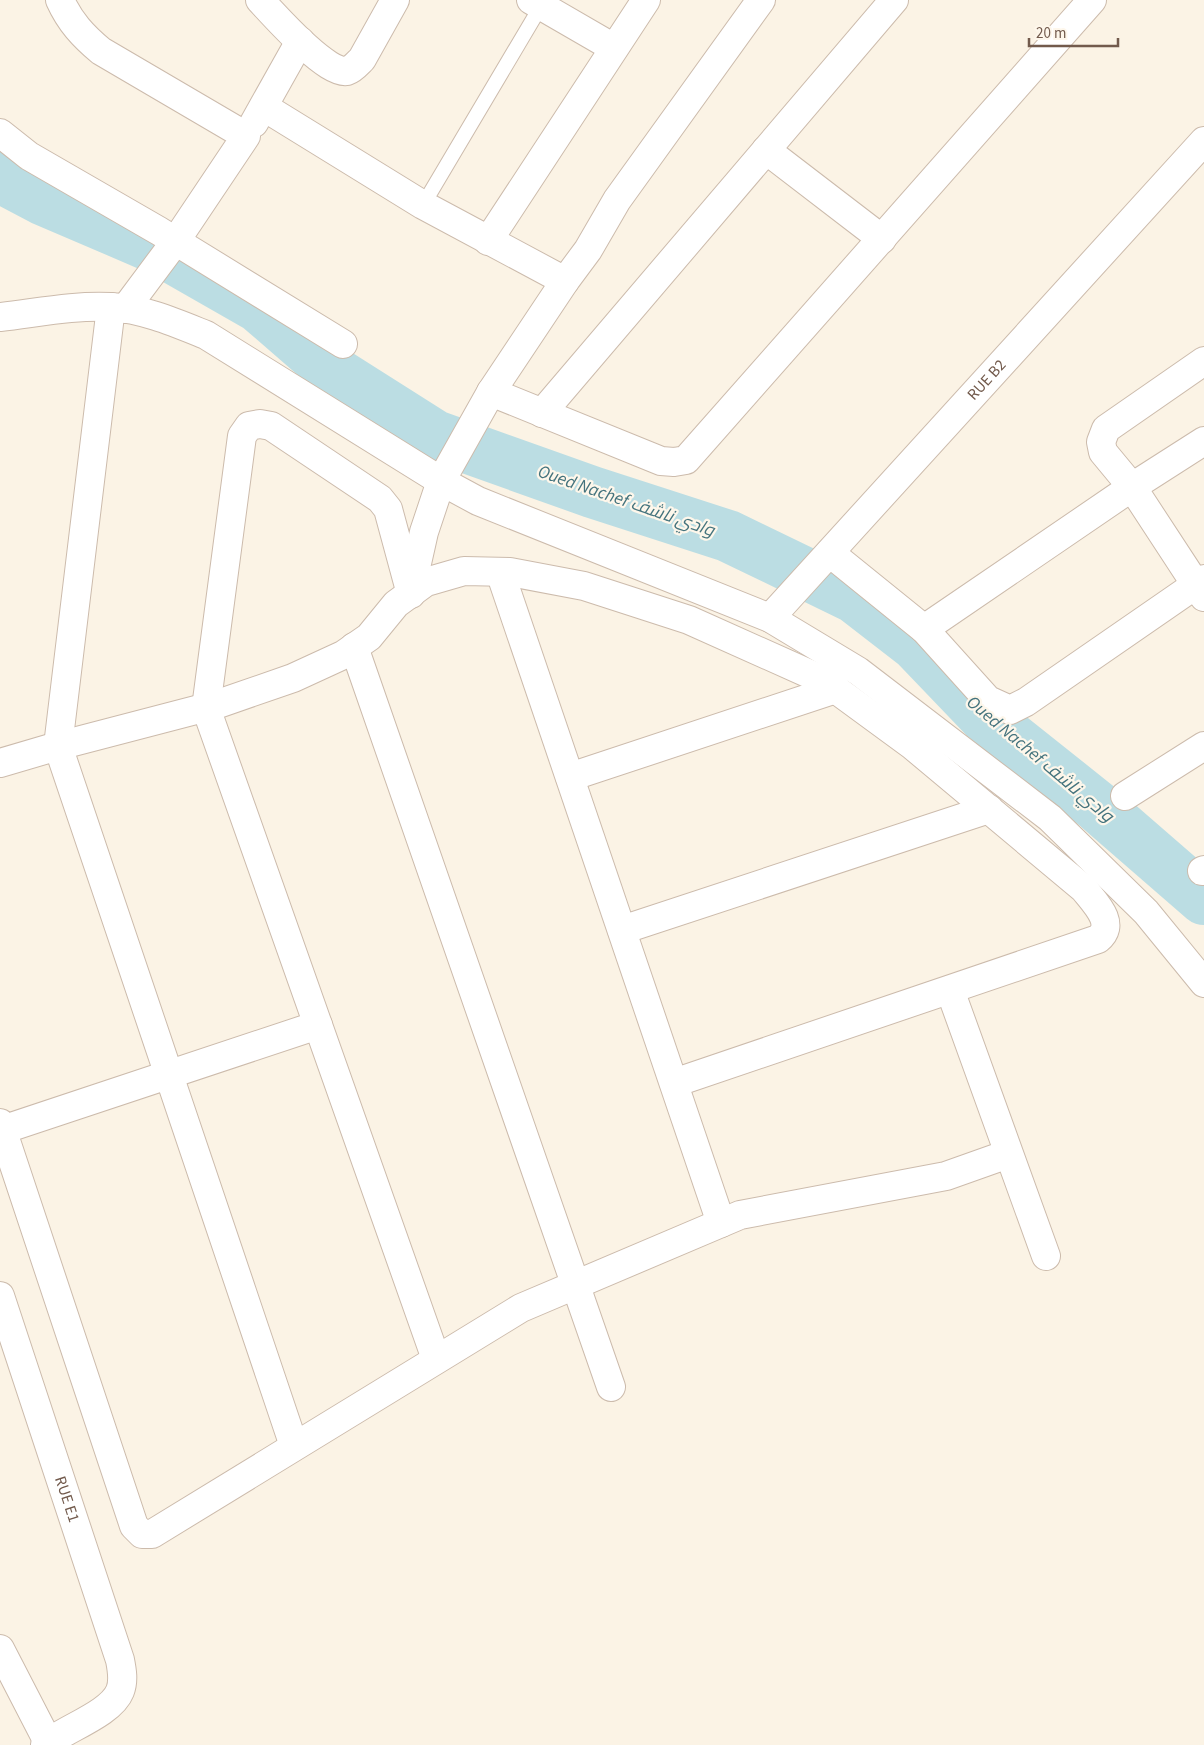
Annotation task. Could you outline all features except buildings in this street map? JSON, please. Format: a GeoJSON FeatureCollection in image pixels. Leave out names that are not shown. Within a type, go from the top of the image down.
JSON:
{"type":"FeatureCollection","features":[{"type":"Feature","properties":{"kind":"street"},"geometry":{"type":"LineString","coordinates":[[60,0],[67,16],[82,35],[101,51],[246,136]]}},
{"type":"Feature","properties":{"kind":"street"},"geometry":{"type":"LineString","coordinates":[[260,0],[300,41],[335,70],[346,71],[354,67],[362,59],[395,0]]}},
{"type":"Feature","properties":{"kind":"street"},"geometry":{"type":"LineString","coordinates":[[488,241],[646,0]]}},
{"type":"Feature","properties":{"kind":"street"},"geometry":{"type":"LineString","coordinates":[[411,594],[424,532],[441,481],[491,392],[565,281],[588,250],[617,200],[761,0]]}},
{"type":"Feature","properties":{"kind":"street"},"geometry":{"type":"LineString","coordinates":[[542,413],[894,0]]}},
{"type":"Feature","properties":{"kind":"street"},"geometry":{"type":"LineString","coordinates":[[491,392],[661,461],[674,462],[686,460],[1092,0]]}},
{"type":"Feature","properties":{"kind":"street"},"geometry":{"type":"LineString","coordinates":[[538,2],[614,48]]}},
{"type":"Feature","properties":{"kind":"street"},"geometry":{"type":"LineString","coordinates":[[294,1446],[58,746],[118,308],[175,242],[246,136],[300,41]]}},
{"type":"Feature","properties":{"kind":"street"},"geometry":{"type":"LineString","coordinates":[[264,107],[423,204],[488,241],[565,281]]}},
{"type":"Feature","properties":{"kind":"street"},"geometry":{"type":"LineString","coordinates":[[0,133],[29,156],[343,344]]}},
{"type":"Feature","properties":{"kind":"street","name":"RUE B2"},"geometry":{"type":"LineString","coordinates":[[770,618],[1204,141]]}},
{"type":"Feature","properties":{"kind":"street"},"geometry":{"type":"LineString","coordinates":[[766,150],[882,239]]}},
{"type":"Feature","properties":{"kind":"street"},"geometry":{"type":"LineString","coordinates":[[0,317],[86,308],[118,308],[165,318],[206,335],[441,481],[478,501],[770,618],[858,671],[1050,818],[1146,912],[1204,983]]}},
{"type":"Feature","properties":{"kind":"street"},"geometry":{"type":"LineString","coordinates":[[830,553],[924,629],[988,700],[1010,710],[1026,702],[1201,587],[1132,487],[1103,452],[1102,436],[1106,428],[1204,361]]}},
{"type":"Feature","properties":{"kind":"street"},"geometry":{"type":"LineString","coordinates":[[411,594],[388,509],[380,499],[271,426],[260,424],[249,426],[242,436],[206,708],[436,1359]]}},
{"type":"Feature","properties":{"kind":"street"},"geometry":{"type":"LineString","coordinates":[[924,629],[1132,487],[1204,441]]}},
{"type":"Feature","properties":{"kind":"street"},"geometry":{"type":"LineString","coordinates":[[0,764],[58,746],[206,708],[293,678],[343,655],[369,637],[396,604],[426,582],[464,571],[500,572],[584,586],[688,620],[823,680],[913,746],[1084,889],[1105,919],[1107,927],[1104,934],[1098,939],[674,1083]]}},
{"type":"Feature","properties":{"kind":"street"},"geometry":{"type":"LineString","coordinates":[[500,572],[721,1223]]}},
{"type":"Feature","properties":{"kind":"street"},"geometry":{"type":"LineString","coordinates":[[354,647],[611,1387]]}},
{"type":"Feature","properties":{"kind":"street"},"geometry":{"type":"LineString","coordinates":[[570,777],[836,689]]}},
{"type":"Feature","properties":{"kind":"street"},"geometry":{"type":"LineString","coordinates":[[1125,796],[1204,746]]}},
{"type":"Feature","properties":{"kind":"street"},"geometry":{"type":"LineString","coordinates":[[622,930],[989,809]]}},
{"type":"Feature","properties":{"kind":"street"},"geometry":{"type":"LineString","coordinates":[[1107,927],[1146,912]]}},
{"type":"Feature","properties":{"kind":"street"},"geometry":{"type":"LineString","coordinates":[[950,990],[1046,1256]]}},
{"type":"Feature","properties":{"kind":"street"},"geometry":{"type":"LineString","coordinates":[[318,1025],[1,1126],[134,1526],[142,1534],[152,1534],[520,1308],[721,1223],[760,1210],[946,1176],[1008,1154]]}},
{"type":"Feature","properties":{"kind":"street","name":"RUE E1"},"geometry":{"type":"LineString","coordinates":[[0,1296],[120,1660],[122,1676],[120,1690],[113,1703],[46,1744]]}},
{"type":"Feature","properties":{"kind":"street"},"geometry":{"type":"LineString","coordinates":[[0,1649],[46,1744]]}},
{"type":"Feature","properties":{"kind":"lane"},"geometry":{"type":"LineString","coordinates":[[423,204],[538,2]]}},
{"type":"Feature","properties":{"kind":"waterway","name":"Oued Nachef وادي ناشف"},"geometry":{"type":"LineString","coordinates":[[0,177],[42,199],[154,247],[259,307],[334,372],[435,436],[592,492],[728,536],[854,597],[916,645],[985,717],[1098,807],[1204,899]]}}]}
